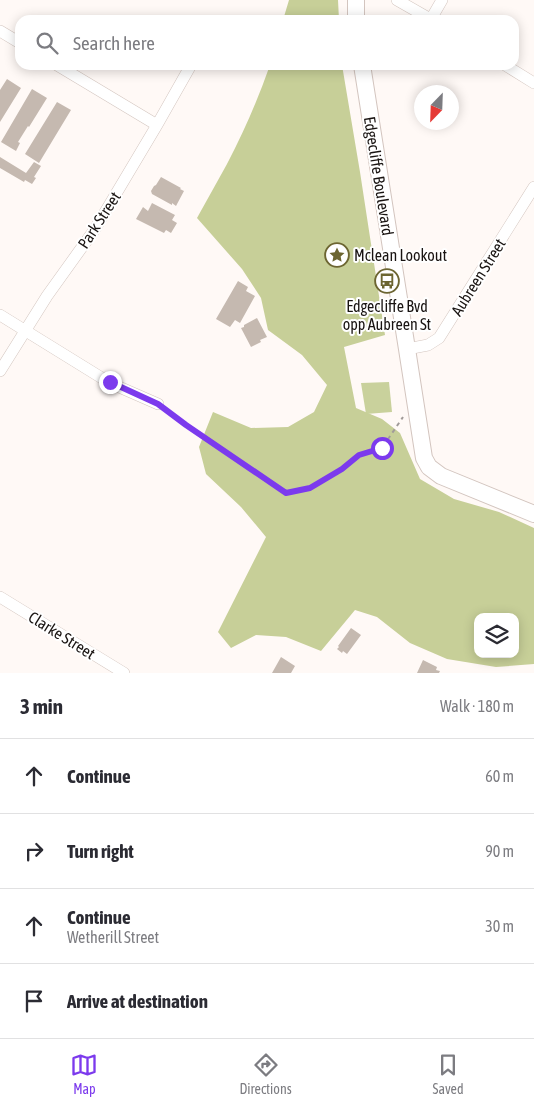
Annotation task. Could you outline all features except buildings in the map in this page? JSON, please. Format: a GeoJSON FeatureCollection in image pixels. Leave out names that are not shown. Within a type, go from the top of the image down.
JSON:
{"type":"FeatureCollection","features":[{"type":"Feature","properties":{"kind":"street"},"geometry":{"type":"LineString","coordinates":[[356,0],[356,15]]}},
{"type":"Feature","properties":{"kind":"street"},"geometry":{"type":"LineString","coordinates":[[397,0],[422,15]]}},
{"type":"Feature","properties":{"kind":"street"},"geometry":{"type":"LineString","coordinates":[[434,15],[442,0]]}},
{"type":"Feature","properties":{"kind":"street"},"geometry":{"type":"LineString","coordinates":[[0,31],[15,40]]}},
{"type":"Feature","properties":{"kind":"street"},"geometry":{"type":"LineString","coordinates":[[65,70],[157,125]]}},
{"type":"Feature","properties":{"kind":"street","name":"Park Street"},"geometry":{"type":"LineString","coordinates":[[0,371],[47,296],[94,229],[188,70]]}},
{"type":"Feature","properties":{"kind":"street","name":"Edgecliffe Boulevard"},"geometry":{"type":"LineString","coordinates":[[363,70],[424,458],[429,468],[449,480],[534,514]]}},
{"type":"Feature","properties":{"kind":"street"},"geometry":{"type":"LineString","coordinates":[[513,70],[534,83]]}},
{"type":"Feature","properties":{"kind":"street","name":"Aubreen Street"},"geometry":{"type":"LineString","coordinates":[[407,349],[428,344],[439,338],[534,187]]}},
{"type":"Feature","properties":{"kind":"street"},"geometry":{"type":"LineString","coordinates":[[0,315],[110,382],[158,404]]}},
{"type":"Feature","properties":{"kind":"street","name":"Clarke Street"},"geometry":{"type":"LineString","coordinates":[[0,597],[124,673]]}},
{"type":"Feature","properties":{"kind":"path"},"geometry":{"type":"LineString","coordinates":[[158,404],[286,493],[310,488],[342,469],[359,455],[382,448],[414,401]]}},
{"type":"Feature","properties":{"kind":"green space"},"geometry":{"type":"Polygon","coordinates":[[[289,0],[338,0],[339,15],[284,15],[289,0]]]}},
{"type":"Feature","properties":{"kind":"green space"},"geometry":{"type":"Polygon","coordinates":[[[268,70],[343,70],[385,335],[344,347],[356,408],[382,419],[400,433],[420,479],[454,499],[499,512],[534,528],[534,664],[496,667],[447,659],[410,643],[377,617],[355,610],[321,651],[286,637],[256,635],[231,648],[218,632],[266,537],[241,507],[206,474],[199,447],[213,412],[251,428],[288,427],[314,412],[327,385],[302,355],[268,330],[261,298],[242,269],[197,218],[239,140],[268,70]]]}},
{"type":"Feature","properties":{"kind":"green space"},"geometry":{"type":"Polygon","coordinates":[[[389,382],[392,412],[366,414],[361,383],[389,382]]]}},
{"type":"Feature","properties":{"kind":"place","name":"Mclean Lookout"},"geometry":{"type":"Point","coordinates":[337,255]}},
{"type":"Feature","properties":{"kind":"place","name":"Edgecliffe Bvd opp Aubreen St"},"geometry":{"type":"Point","coordinates":[387,281]}},
{"type":"Feature","properties":{"kind":"route"},"geometry":{"type":"LineString","coordinates":[[110,382],[158,404],[286,493],[310,488],[342,469],[359,455],[382,448]]}}]}
